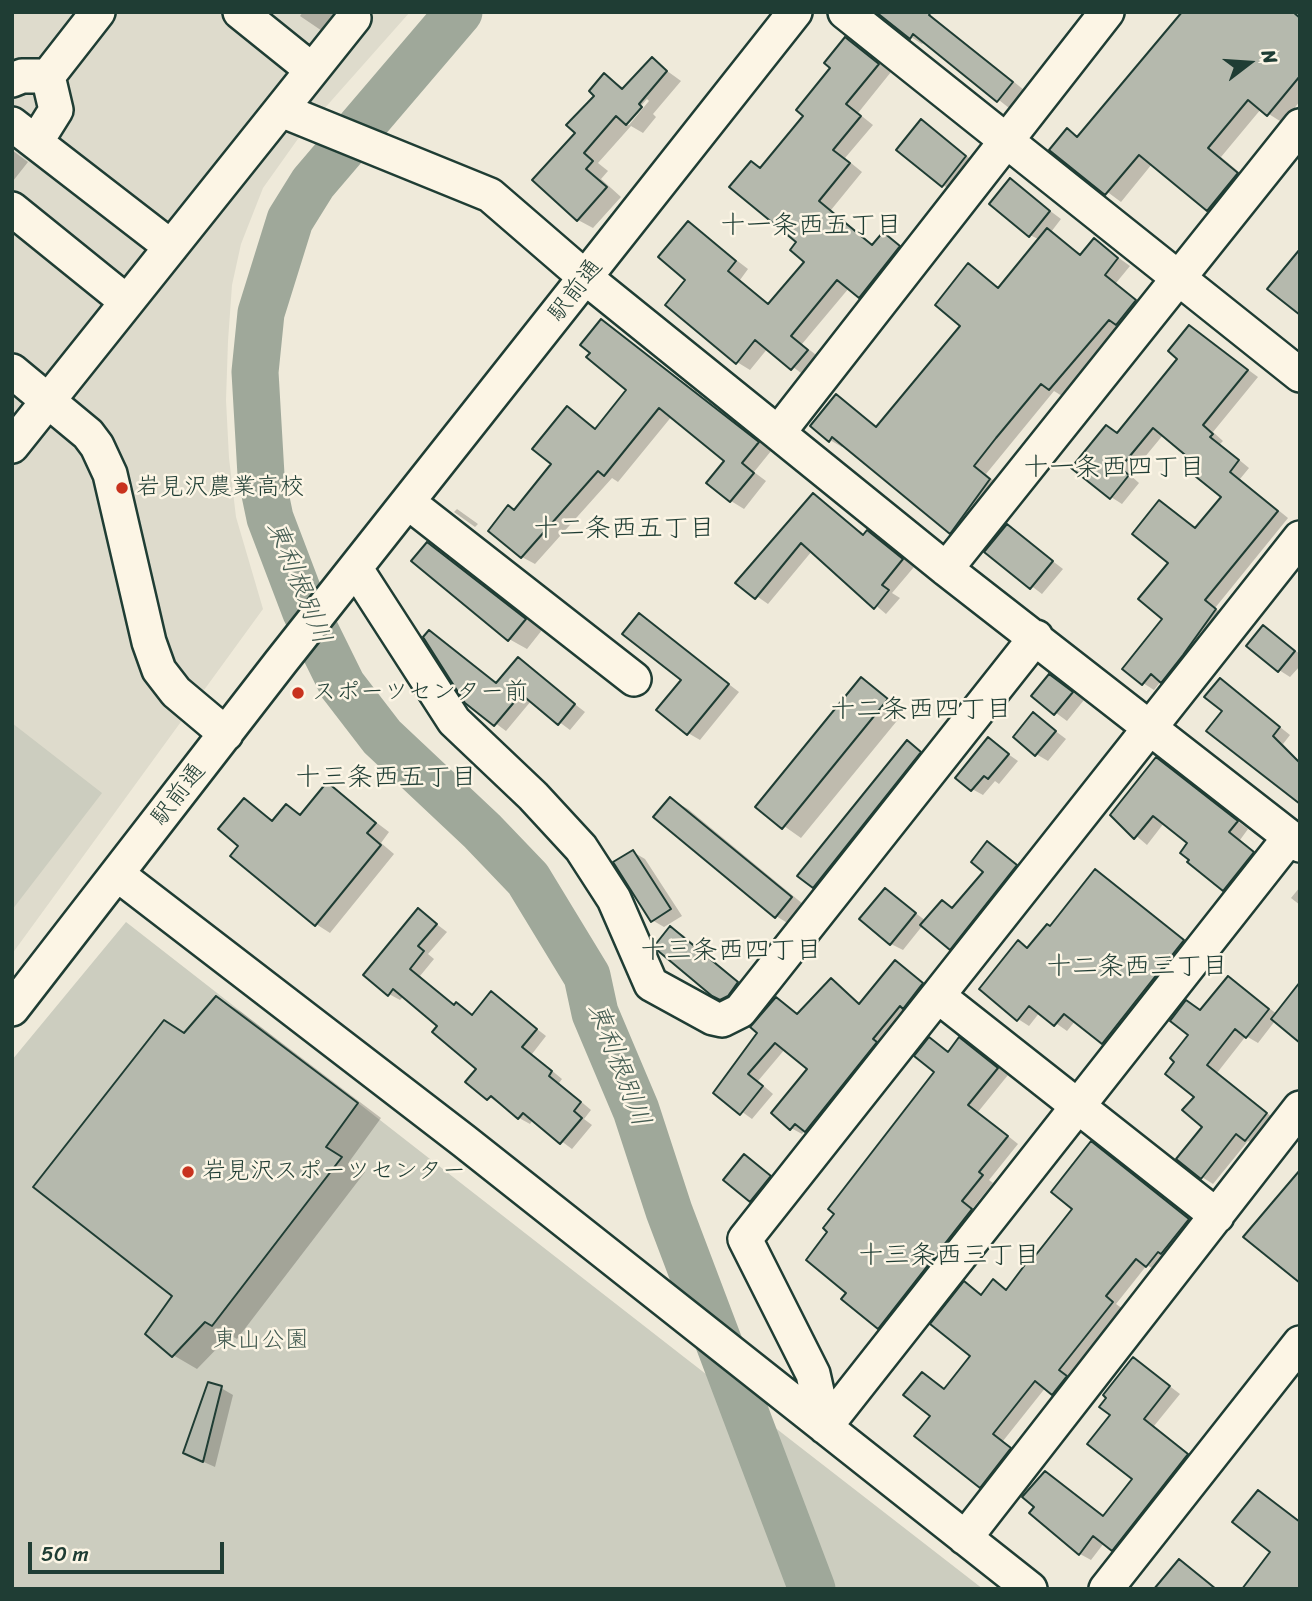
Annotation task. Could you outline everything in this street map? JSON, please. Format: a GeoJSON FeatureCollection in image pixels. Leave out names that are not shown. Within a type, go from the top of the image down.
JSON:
{"type":"FeatureCollection","features":[{"type":"Feature","properties":{"kind":"street"},"geometry":{"type":"LineString","coordinates":[[48,76],[98,12]]}},
{"type":"Feature","properties":{"kind":"street"},"geometry":{"type":"LineString","coordinates":[[240,12],[312,70]]}},
{"type":"Feature","properties":{"kind":"street","name":"駅前通"},"geometry":{"type":"LineString","coordinates":[[12,1009],[280,663],[410,503],[795,12]]}},
{"type":"Feature","properties":{"kind":"street"},"geometry":{"type":"LineString","coordinates":[[845,12],[1300,375]]}},
{"type":"Feature","properties":{"kind":"street"},"geometry":{"type":"LineString","coordinates":[[779,433],[1107,12]]}},
{"type":"Feature","properties":{"kind":"street"},"geometry":{"type":"LineString","coordinates":[[12,446],[171,247],[293,115],[312,70],[354,18]]}},
{"type":"Feature","properties":{"kind":"street"},"geometry":{"type":"LineString","coordinates":[[12,80],[22,76],[48,76]]}},
{"type":"Feature","properties":{"kind":"street"},"geometry":{"type":"LineString","coordinates":[[48,76],[56,110],[24,133],[171,247]]}},
{"type":"Feature","properties":{"kind":"street"},"geometry":{"type":"LineString","coordinates":[[293,115],[490,195],[586,278],[946,569],[1295,841],[1078,1105],[825,1427]]}},
{"type":"Feature","properties":{"kind":"street"},"geometry":{"type":"LineString","coordinates":[[946,569],[1300,126]]}},
{"type":"Feature","properties":{"kind":"street"},"geometry":{"type":"LineString","coordinates":[[12,209],[127,302]]}},
{"type":"Feature","properties":{"kind":"street"},"geometry":{"type":"LineString","coordinates":[[12,371],[88,434],[107,467],[149,642],[159,670],[176,692],[226,734]]}},
{"type":"Feature","properties":{"kind":"street"},"geometry":{"type":"LineString","coordinates":[[410,503],[634,679]]}},
{"type":"Feature","properties":{"kind":"street"},"geometry":{"type":"LineString","coordinates":[[825,1427],[813,1374],[745,1238],[1147,727],[1300,538]]}},
{"type":"Feature","properties":{"kind":"street"},"geometry":{"type":"LineString","coordinates":[[351,575],[454,721],[533,796],[593,866],[627,926],[650,984],[713,1018],[722,1020],[740,1012],[1036,637]]}},
{"type":"Feature","properties":{"kind":"street"},"geometry":{"type":"LineString","coordinates":[[117,874],[631,1272],[1030,1589]]}},
{"type":"Feature","properties":{"kind":"street"},"geometry":{"type":"LineString","coordinates":[[938,996],[1217,1216]]}},
{"type":"Feature","properties":{"kind":"street"},"geometry":{"type":"LineString","coordinates":[[965,1538],[1300,1108]]}},
{"type":"Feature","properties":{"kind":"street"},"geometry":{"type":"LineString","coordinates":[[1106,1589],[1300,1343]]}},
{"type":"Feature","properties":{"kind":"shaded area","name":"岩見沢農業高校"},"geometry":{"type":"Polygon","coordinates":[[[12,12],[410,12],[300,136],[263,188],[241,244],[232,285],[228,341],[226,400],[229,458],[236,517],[263,609],[12,954],[12,12]]]}},
{"type":"Feature","properties":{"kind":"green space"},"geometry":{"type":"Polygon","coordinates":[[[12,723],[102,793],[12,910],[12,723]]]}},
{"type":"Feature","properties":{"kind":"green space","name":"東山公園"},"geometry":{"type":"Polygon","coordinates":[[[126,922],[983,1589],[12,1589],[12,1060],[126,922]]]}},
{"type":"Feature","properties":{"kind":"building"},"geometry":{"type":"Polygon","coordinates":[[[876,12],[931,12],[929,15],[1013,82],[997,102],[913,34],[910,39],[876,12]]]}},
{"type":"Feature","properties":{"kind":"building"},"geometry":{"type":"Polygon","coordinates":[[[1182,12],[1293,12],[1300,18],[1300,76],[1267,116],[1248,100],[1208,148],[1238,173],[1207,211],[1139,155],[1105,195],[1049,150],[1067,128],[1077,137],[1182,12]]]}},
{"type":"Feature","properties":{"kind":"building"},"geometry":{"type":"Polygon","coordinates":[[[845,37],[879,64],[846,104],[861,116],[833,150],[850,163],[819,201],[872,245],[883,232],[900,246],[859,298],[837,280],[791,336],[808,350],[791,370],[755,340],[736,364],[665,305],[685,280],[658,257],[688,221],[736,261],[728,271],[768,304],[804,262],[790,250],[796,242],[729,187],[751,161],[760,168],[803,116],[796,110],[830,68],[824,63],[845,37]]]}},
{"type":"Feature","properties":{"kind":"building"},"geometry":{"type":"Polygon","coordinates":[[[652,57],[667,71],[639,104],[642,107],[626,125],[616,116],[584,153],[593,161],[586,169],[607,187],[577,221],[532,180],[575,133],[566,125],[594,96],[589,91],[604,73],[622,89],[652,57]]]}},
{"type":"Feature","properties":{"kind":"building"},"geometry":{"type":"Polygon","coordinates":[[[921,119],[966,156],[942,187],[896,150],[921,119]]]}},
{"type":"Feature","properties":{"kind":"building"},"geometry":{"type":"Polygon","coordinates":[[[1010,178],[1050,211],[1029,237],[989,204],[1010,178]]]}},
{"type":"Feature","properties":{"kind":"building"},"geometry":{"type":"Polygon","coordinates":[[[1047,228],[1080,255],[1094,238],[1118,258],[1105,275],[1136,300],[1116,325],[1109,320],[1049,390],[1041,384],[996,438],[974,466],[990,479],[950,534],[832,437],[829,442],[810,426],[836,394],[876,427],[960,326],[935,305],[968,263],[998,288],[1047,228]]]}},
{"type":"Feature","properties":{"kind":"building"},"geometry":{"type":"Polygon","coordinates":[[[1300,249],[1300,315],[1267,289],[1300,249]]]}},
{"type":"Feature","properties":{"kind":"building"},"geometry":{"type":"Polygon","coordinates":[[[601,319],[759,442],[742,463],[754,473],[730,502],[706,483],[724,461],[659,408],[604,476],[598,471],[521,558],[488,531],[508,505],[514,510],[551,464],[532,449],[567,406],[595,429],[626,390],[586,357],[590,353],[580,345],[601,319]]]}},
{"type":"Feature","properties":{"kind":"building"},"geometry":{"type":"Polygon","coordinates":[[[1189,325],[1248,370],[1203,425],[1213,434],[1210,437],[1239,460],[1230,472],[1278,511],[1205,600],[1216,609],[1183,655],[1161,683],[1151,674],[1142,685],[1122,669],[1162,619],[1138,599],[1168,563],[1132,534],[1159,500],[1195,528],[1221,497],[1190,472],[1196,464],[1153,428],[1120,468],[1129,475],[1110,499],[1071,468],[1106,425],[1117,433],[1177,359],[1168,351],[1189,325]]]}},
{"type":"Feature","properties":{"kind":"building"},"geometry":{"type":"Polygon","coordinates":[[[813,493],[863,535],[867,530],[903,559],[882,585],[889,590],[874,609],[801,543],[755,599],[735,583],[813,493]]]}},
{"type":"Feature","properties":{"kind":"building"},"geometry":{"type":"Polygon","coordinates":[[[1007,524],[1053,561],[1030,589],[984,552],[1007,524]]]}},
{"type":"Feature","properties":{"kind":"building"},"geometry":{"type":"Polygon","coordinates":[[[427,542],[526,619],[508,641],[411,561],[427,542]]]}},
{"type":"Feature","properties":{"kind":"building"},"geometry":{"type":"Polygon","coordinates":[[[639,613],[729,684],[687,735],[656,710],[681,680],[622,634],[639,613]]]}},
{"type":"Feature","properties":{"kind":"building"},"geometry":{"type":"Polygon","coordinates":[[[1263,625],[1295,651],[1278,672],[1246,646],[1263,625]]]}},
{"type":"Feature","properties":{"kind":"building"},"geometry":{"type":"Polygon","coordinates":[[[429,630],[496,683],[518,657],[575,704],[558,725],[521,694],[494,726],[465,703],[423,637],[429,630]]]}},
{"type":"Feature","properties":{"kind":"building"},"geometry":{"type":"Polygon","coordinates":[[[1049,674],[1073,692],[1054,715],[1031,696],[1049,674]]]}},
{"type":"Feature","properties":{"kind":"building"},"geometry":{"type":"Polygon","coordinates":[[[861,677],[888,699],[782,829],[755,807],[861,677]]]}},
{"type":"Feature","properties":{"kind":"building"},"geometry":{"type":"Polygon","coordinates":[[[1220,678],[1280,727],[1273,736],[1300,763],[1300,804],[1206,731],[1222,711],[1204,697],[1220,678]]]}},
{"type":"Feature","properties":{"kind":"building"},"geometry":{"type":"Polygon","coordinates":[[[1033,712],[1056,731],[1035,756],[1013,737],[1033,712]]]}},
{"type":"Feature","properties":{"kind":"building"},"geometry":{"type":"Polygon","coordinates":[[[988,737],[1009,754],[988,779],[984,776],[971,791],[955,778],[988,737]]]}},
{"type":"Feature","properties":{"kind":"building"},"geometry":{"type":"Polygon","coordinates":[[[907,740],[921,752],[813,888],[797,876],[907,740]]]}},
{"type":"Feature","properties":{"kind":"building"},"geometry":{"type":"Polygon","coordinates":[[[1156,757],[1238,821],[1229,832],[1254,852],[1223,891],[1187,862],[1189,860],[1180,853],[1187,843],[1153,816],[1134,839],[1110,815],[1156,757]]]}},
{"type":"Feature","properties":{"kind":"building"},"geometry":{"type":"Polygon","coordinates":[[[327,782],[376,823],[367,833],[381,845],[315,926],[230,856],[238,846],[218,829],[244,798],[272,821],[286,804],[300,815],[327,782]]]}},
{"type":"Feature","properties":{"kind":"building"},"geometry":{"type":"Polygon","coordinates":[[[670,797],[792,897],[775,918],[653,817],[670,797]]]}},
{"type":"Feature","properties":{"kind":"building"},"geometry":{"type":"Polygon","coordinates":[[[987,841],[1017,865],[950,950],[920,925],[942,900],[952,908],[983,872],[971,862],[987,841]]]}},
{"type":"Feature","properties":{"kind":"building"},"geometry":{"type":"Polygon","coordinates":[[[633,850],[671,909],[651,922],[613,862],[633,850]]]}},
{"type":"Feature","properties":{"kind":"building"},"geometry":{"type":"Polygon","coordinates":[[[1095,869],[1184,940],[1102,1044],[1064,1014],[1054,1026],[1029,1006],[1017,1021],[979,989],[1018,940],[1027,948],[1047,924],[1050,926],[1095,869]]]}},
{"type":"Feature","properties":{"kind":"building"},"geometry":{"type":"Polygon","coordinates":[[[885,888],[916,913],[890,945],[859,919],[885,888]]]}},
{"type":"Feature","properties":{"kind":"building"},"geometry":{"type":"Polygon","coordinates":[[[418,908],[437,924],[418,946],[424,951],[410,969],[454,1005],[456,1002],[472,1015],[491,991],[537,1029],[522,1047],[552,1071],[549,1076],[581,1102],[574,1111],[582,1118],[560,1144],[523,1113],[518,1119],[491,1096],[487,1100],[465,1082],[476,1069],[432,1032],[437,1026],[393,989],[388,996],[363,975],[418,908]]]}},
{"type":"Feature","properties":{"kind":"building"},"geometry":{"type":"Polygon","coordinates":[[[670,926],[738,982],[728,996],[720,1000],[712,996],[657,950],[655,945],[670,926]]]}},
{"type":"Feature","properties":{"kind":"building"},"geometry":{"type":"Polygon","coordinates":[[[895,960],[923,983],[903,1009],[900,1006],[873,1039],[877,1042],[805,1132],[795,1124],[790,1130],[771,1113],[807,1069],[775,1043],[748,1074],[763,1086],[740,1115],[713,1093],[757,1033],[750,1027],[776,997],[797,1014],[831,978],[859,1004],[895,960]]]}},
{"type":"Feature","properties":{"kind":"building"},"geometry":{"type":"Polygon","coordinates":[[[1228,976],[1269,1009],[1246,1038],[1235,1029],[1207,1065],[1267,1113],[1245,1141],[1236,1134],[1201,1179],[1176,1159],[1202,1127],[1182,1110],[1194,1097],[1165,1074],[1174,1062],[1170,1058],[1188,1035],[1170,1021],[1186,1000],[1200,1010],[1228,976]]]}},
{"type":"Feature","properties":{"kind":"building"},"geometry":{"type":"Polygon","coordinates":[[[1300,982],[1300,1043],[1271,1019],[1300,982]]]}},
{"type":"Feature","properties":{"kind":"building","name":"岩見沢スポーツセンター"},"geometry":{"type":"Polygon","coordinates":[[[216,996],[358,1103],[326,1147],[342,1157],[212,1326],[205,1322],[172,1357],[145,1334],[172,1296],[33,1187],[164,1020],[184,1033],[216,996]]]}},
{"type":"Feature","properties":{"kind":"building"},"geometry":{"type":"Polygon","coordinates":[[[929,1037],[948,1052],[959,1037],[998,1068],[968,1105],[1008,1136],[979,1172],[983,1175],[962,1201],[972,1209],[878,1329],[841,1299],[846,1293],[806,1260],[827,1232],[823,1228],[834,1214],[828,1209],[934,1072],[914,1056],[929,1037]]]}},
{"type":"Feature","properties":{"kind":"building"},"geometry":{"type":"Polygon","coordinates":[[[1091,1141],[1189,1219],[1161,1254],[1158,1252],[1146,1267],[1136,1259],[1106,1296],[1113,1302],[1059,1370],[1067,1376],[1052,1395],[1035,1381],[993,1434],[1011,1448],[980,1488],[914,1436],[930,1416],[903,1395],[922,1372],[944,1389],[970,1356],[930,1324],[964,1281],[981,1295],[993,1279],[1006,1290],[1072,1209],[1051,1192],[1091,1141]]]}},
{"type":"Feature","properties":{"kind":"building"},"geometry":{"type":"Polygon","coordinates":[[[744,1154],[771,1176],[750,1202],[723,1180],[744,1154]]]}},
{"type":"Feature","properties":{"kind":"building"},"geometry":{"type":"Polygon","coordinates":[[[1300,1170],[1300,1283],[1243,1237],[1300,1170]]]}},
{"type":"Feature","properties":{"kind":"building"},"geometry":{"type":"Polygon","coordinates":[[[1133,1357],[1170,1386],[1144,1419],[1188,1454],[1112,1551],[1093,1536],[1079,1555],[1029,1513],[1034,1507],[1022,1497],[1045,1471],[1103,1516],[1132,1479],[1087,1444],[1110,1415],[1099,1407],[1106,1398],[1103,1395],[1133,1357]]]}},
{"type":"Feature","properties":{"kind":"building"},"geometry":{"type":"Polygon","coordinates":[[[208,1382],[222,1386],[203,1462],[183,1453],[208,1382]]]}},
{"type":"Feature","properties":{"kind":"building"},"geometry":{"type":"Polygon","coordinates":[[[1258,1490],[1300,1522],[1300,1589],[1242,1589],[1270,1552],[1232,1522],[1258,1490]]]}},
{"type":"Feature","properties":{"kind":"building"},"geometry":{"type":"Polygon","coordinates":[[[1179,1559],[1216,1589],[1154,1589],[1179,1559]]]}},
{"type":"Feature","properties":{"kind":"waterway","name":"東利根別川"},"geometry":{"type":"LineString","coordinates":[[459,12],[313,183],[290,220],[261,313],[255,372],[261,475],[270,518],[305,610],[342,685],[382,737],[482,831],[528,879],[587,976],[595,1013],[636,1110],[669,1211],[812,1589]]}},
{"type":"Feature","properties":{"kind":"place","name":"岩見沢農業高校"},"geometry":{"type":"Point","coordinates":[122,488]}},
{"type":"Feature","properties":{"kind":"place","name":"スポーツセンター前"},"geometry":{"type":"Point","coordinates":[298,693]}},
{"type":"Feature","properties":{"kind":"place","name":"岩見沢スポーツセンター"},"geometry":{"type":"Point","coordinates":[188,1172]}},
{"type":"Feature","properties":{"kind":"district","name":"十一条西五丁目"},"geometry":{"type":"Point","coordinates":[811,226]}},
{"type":"Feature","properties":{"kind":"district","name":"十一条西四丁目"},"geometry":{"type":"Point","coordinates":[1114,468]}},
{"type":"Feature","properties":{"kind":"district","name":"十二条西五丁目"},"geometry":{"type":"Point","coordinates":[624,529]}},
{"type":"Feature","properties":{"kind":"district","name":"十二条西四丁目"},"geometry":{"type":"Point","coordinates":[921,710]}},
{"type":"Feature","properties":{"kind":"district","name":"十三条西五丁目"},"geometry":{"type":"Point","coordinates":[386,778]}},
{"type":"Feature","properties":{"kind":"district","name":"十三条西四丁目"},"geometry":{"type":"Point","coordinates":[731,951]}},
{"type":"Feature","properties":{"kind":"district","name":"十二条西三丁目"},"geometry":{"type":"Point","coordinates":[1137,967]}},
{"type":"Feature","properties":{"kind":"district","name":"十三条西三丁目"},"geometry":{"type":"Point","coordinates":[949,1256]}}]}
